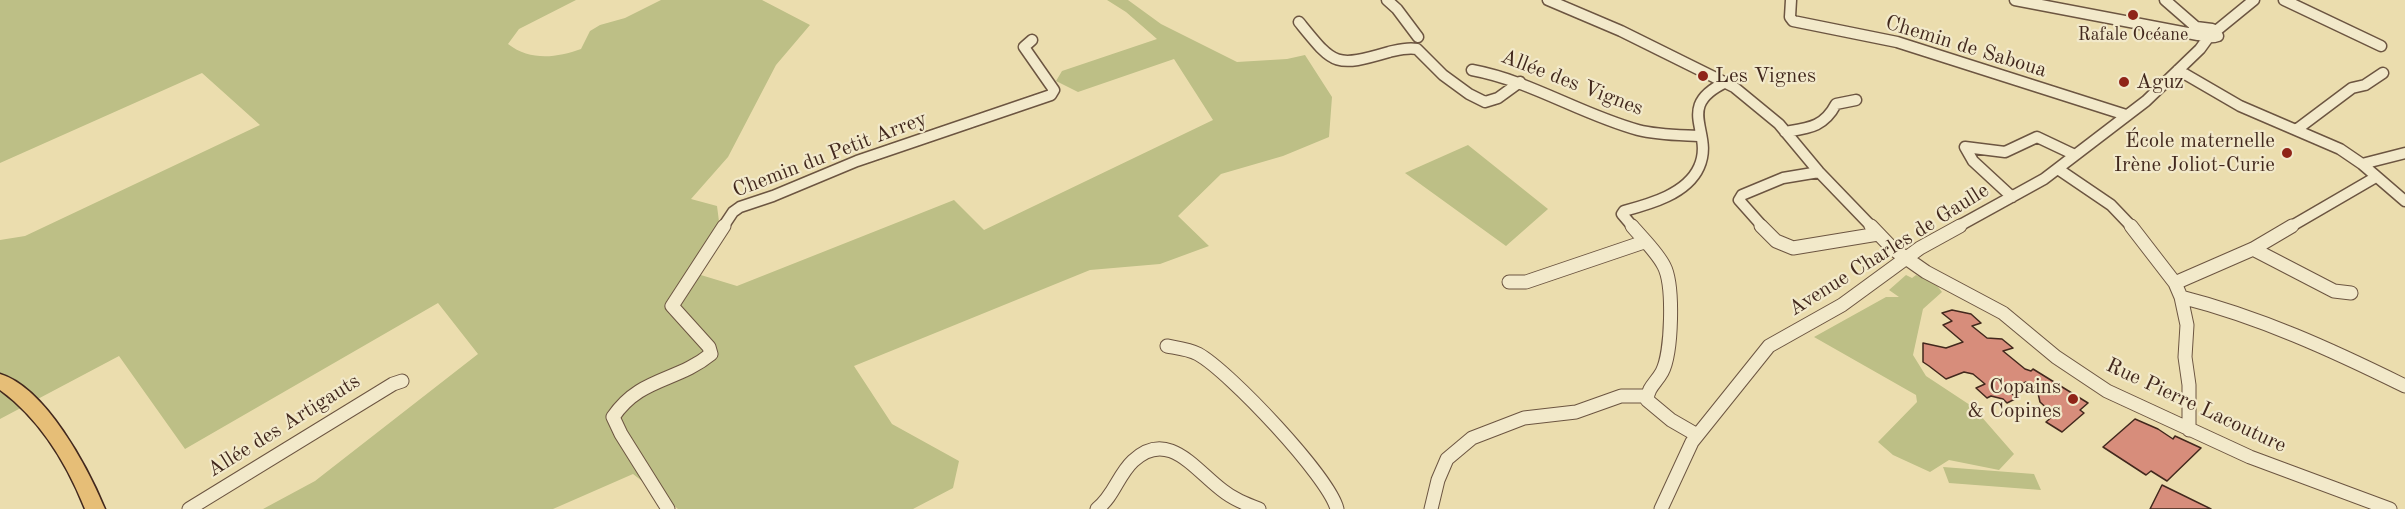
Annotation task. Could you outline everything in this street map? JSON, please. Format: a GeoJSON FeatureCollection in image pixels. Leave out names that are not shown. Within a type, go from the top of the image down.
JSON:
{"type":"FeatureCollection","features":[{"type":"Feature","properties":{"kind":"main road"},"geometry":{"type":"LineString","coordinates":[[0,381],[23,398],[39,416],[70,458],[95,509]]}},
{"type":"Feature","properties":{"kind":"street"},"geometry":{"type":"LineString","coordinates":[[1387,0],[1397,9],[1418,37]]}},
{"type":"Feature","properties":{"kind":"street","name":"Rue Pierre Lacouture"},"geometry":{"type":"LineString","coordinates":[[1548,0],[1611,26],[1726,82],[1770,116],[1878,234],[1906,258],[1926,272],[1970,293],[2003,314],[2056,357],[2107,391],[2268,464],[2390,509]]}},
{"type":"Feature","properties":{"kind":"street","name":"Chemin de Saboua"},"geometry":{"type":"LineString","coordinates":[[1791,0],[1790,17],[1793,21],[1897,42],[2126,115]]}},
{"type":"Feature","properties":{"kind":"street"},"geometry":{"type":"LineString","coordinates":[[2015,0],[2204,33]]}},
{"type":"Feature","properties":{"kind":"street"},"geometry":{"type":"LineString","coordinates":[[2166,0],[2204,33]]}},
{"type":"Feature","properties":{"kind":"street","name":"Avenue Charles de Gaulle"},"geometry":{"type":"LineString","coordinates":[[1661,509],[1696,435],[1769,346],[1842,305],[1920,248],[2058,169],[2146,101],[2200,49],[2204,33],[2254,0]]}},
{"type":"Feature","properties":{"kind":"street"},"geometry":{"type":"LineString","coordinates":[[2284,0],[2381,46]]}},
{"type":"Feature","properties":{"kind":"street"},"geometry":{"type":"LineString","coordinates":[[1299,22],[1330,59],[1339,63],[1351,64],[1406,48],[1418,49],[1443,76],[1482,102],[1491,102],[1521,82]]}},
{"type":"Feature","properties":{"kind":"street","name":"Chemin du Petit Arrey"},"geometry":{"type":"LineString","coordinates":[[668,509],[621,434],[613,417],[619,406],[632,394],[656,380],[698,365],[711,354],[710,347],[672,306],[733,212],[857,161],[1051,95],[1054,90],[1024,47],[1026,42],[1032,40]]}},
{"type":"Feature","properties":{"kind":"street","name":"Allée des Vignes"},"geometry":{"type":"LineString","coordinates":[[1472,70],[1492,72],[1521,82],[1637,130],[1667,135],[1698,136]]}},
{"type":"Feature","properties":{"kind":"street"},"geometry":{"type":"LineString","coordinates":[[2178,70],[2240,106],[2340,149],[2362,164],[2405,201]]}},
{"type":"Feature","properties":{"kind":"street"},"geometry":{"type":"LineString","coordinates":[[2296,130],[2352,87],[2365,85],[2383,73]]}},
{"type":"Feature","properties":{"kind":"street"},"geometry":{"type":"LineString","coordinates":[[1696,435],[1671,420],[1647,400],[1648,390],[1662,372],[1667,353],[1671,295],[1664,266],[1622,214],[1624,211],[1662,201],[1693,176],[1702,158],[1696,120],[1705,97],[1726,82]]}},
{"type":"Feature","properties":{"kind":"street"},"geometry":{"type":"LineString","coordinates":[[1785,132],[1821,125],[1830,118],[1836,104],[1856,100]]}},
{"type":"Feature","properties":{"kind":"street"},"geometry":{"type":"LineString","coordinates":[[2012,197],[1973,161],[1965,147],[2005,152],[2037,137],[2075,155]]}},
{"type":"Feature","properties":{"kind":"street"},"geometry":{"type":"LineString","coordinates":[[2362,164],[2405,153]]}},
{"type":"Feature","properties":{"kind":"street"},"geometry":{"type":"LineString","coordinates":[[2058,169],[2111,205],[2131,226],[2175,283],[2181,297],[2187,325],[2185,357],[2189,385],[2189,430]]}},
{"type":"Feature","properties":{"kind":"street"},"geometry":{"type":"LineString","coordinates":[[1819,172],[1783,178],[1742,195],[1739,200],[1741,205],[1776,241],[1792,248],[1878,234]]}},
{"type":"Feature","properties":{"kind":"street"},"geometry":{"type":"LineString","coordinates":[[2175,283],[2253,249],[2376,177]]}},
{"type":"Feature","properties":{"kind":"street"},"geometry":{"type":"LineString","coordinates":[[1509,282],[1526,282],[1644,242]]}},
{"type":"Feature","properties":{"kind":"street"},"geometry":{"type":"LineString","coordinates":[[2253,249],[2334,291],[2351,293]]}},
{"type":"Feature","properties":{"kind":"street"},"geometry":{"type":"LineString","coordinates":[[2181,297],[2210,304],[2296,333],[2405,386]]}},
{"type":"Feature","properties":{"kind":"street"},"geometry":{"type":"LineString","coordinates":[[1167,346],[1190,350],[1201,355],[1234,383],[1284,435],[1332,496],[1337,509]]}},
{"type":"Feature","properties":{"kind":"street","name":"Allée des Artigauts"},"geometry":{"type":"LineString","coordinates":[[189,509],[393,384],[402,381]]}},
{"type":"Feature","properties":{"kind":"street"},"geometry":{"type":"LineString","coordinates":[[1431,509],[1438,480],[1447,459],[1472,438],[1524,418],[1576,412],[1622,396],[1646,396]]}},
{"type":"Feature","properties":{"kind":"street"},"geometry":{"type":"LineString","coordinates":[[1097,509],[1116,491],[1132,461],[1145,451],[1159,447],[1175,451],[1224,493],[1259,509]]}},
{"type":"Feature","properties":{"kind":"green space"},"geometry":{"type":"Polygon","coordinates":[[[0,0],[576,0],[519,29],[508,44],[525,53],[553,56],[581,49],[590,31],[600,25],[625,18],[661,0],[762,0],[810,25],[776,65],[728,157],[691,199],[717,206],[720,229],[691,272],[737,286],[954,200],[984,230],[1213,120],[1174,59],[1078,92],[1056,81],[1062,71],[1157,39],[1126,12],[1107,0],[1128,0],[1161,24],[1237,62],[1287,59],[1305,55],[1332,97],[1329,137],[1283,156],[1221,174],[1178,216],[1209,246],[1160,264],[1090,270],[854,366],[892,424],[959,461],[953,488],[913,509],[678,509],[633,474],[553,509],[263,509],[315,481],[478,354],[438,303],[185,449],[119,356],[0,419],[0,240],[25,236],[260,125],[202,73],[0,163],[0,0]]]}},
{"type":"Feature","properties":{"kind":"green space"},"geometry":{"type":"Polygon","coordinates":[[[1468,145],[1548,209],[1506,246],[1405,173],[1468,145]]]}},
{"type":"Feature","properties":{"kind":"green space"},"geometry":{"type":"Polygon","coordinates":[[[1906,275],[1912,278],[1916,275],[1935,283],[1942,292],[1923,309],[1913,355],[1926,376],[1973,407],[2014,454],[1999,470],[1949,460],[1930,472],[1893,455],[1878,442],[1917,402],[1916,395],[1814,337],[1886,297],[1899,297],[1889,290],[1906,275]]]}},
{"type":"Feature","properties":{"kind":"green space"},"geometry":{"type":"Polygon","coordinates":[[[1943,467],[2034,474],[2041,490],[1949,483],[1943,467]]]}},
{"type":"Feature","properties":{"kind":"building"},"geometry":{"type":"Polygon","coordinates":[[[1952,310],[1971,314],[1981,323],[1972,326],[1987,338],[2002,339],[2013,348],[2003,351],[2025,369],[2031,371],[2033,369],[2088,403],[2080,410],[2084,413],[2062,432],[2046,422],[2054,415],[2040,402],[2037,389],[2026,382],[2007,390],[2017,398],[2007,403],[2003,399],[1991,396],[1987,398],[1976,388],[1985,384],[1973,374],[1964,372],[1946,379],[1923,362],[1923,343],[1946,348],[1963,342],[1943,325],[1952,321],[1942,313],[1952,310]]]}},
{"type":"Feature","properties":{"kind":"building"},"geometry":{"type":"Polygon","coordinates":[[[2135,419],[2158,429],[2173,439],[2175,436],[2201,448],[2167,481],[2151,471],[2146,475],[2103,447],[2135,419]]]}},
{"type":"Feature","properties":{"kind":"building"},"geometry":{"type":"Polygon","coordinates":[[[2162,485],[2211,509],[2150,509],[2162,485]]]}},
{"type":"Feature","properties":{"kind":"place","name":"Rafale Océane"},"geometry":{"type":"Point","coordinates":[2133,15]}},
{"type":"Feature","properties":{"kind":"place","name":"Les Vignes"},"geometry":{"type":"Point","coordinates":[1703,76]}},
{"type":"Feature","properties":{"kind":"place","name":"Aguz"},"geometry":{"type":"Point","coordinates":[2124,82]}},
{"type":"Feature","properties":{"kind":"place","name":"École maternelle Irène Joliot-Curie"},"geometry":{"type":"Point","coordinates":[2287,153]}},
{"type":"Feature","properties":{"kind":"place","name":"Copains & Copines"},"geometry":{"type":"Point","coordinates":[2073,399]}}]}
